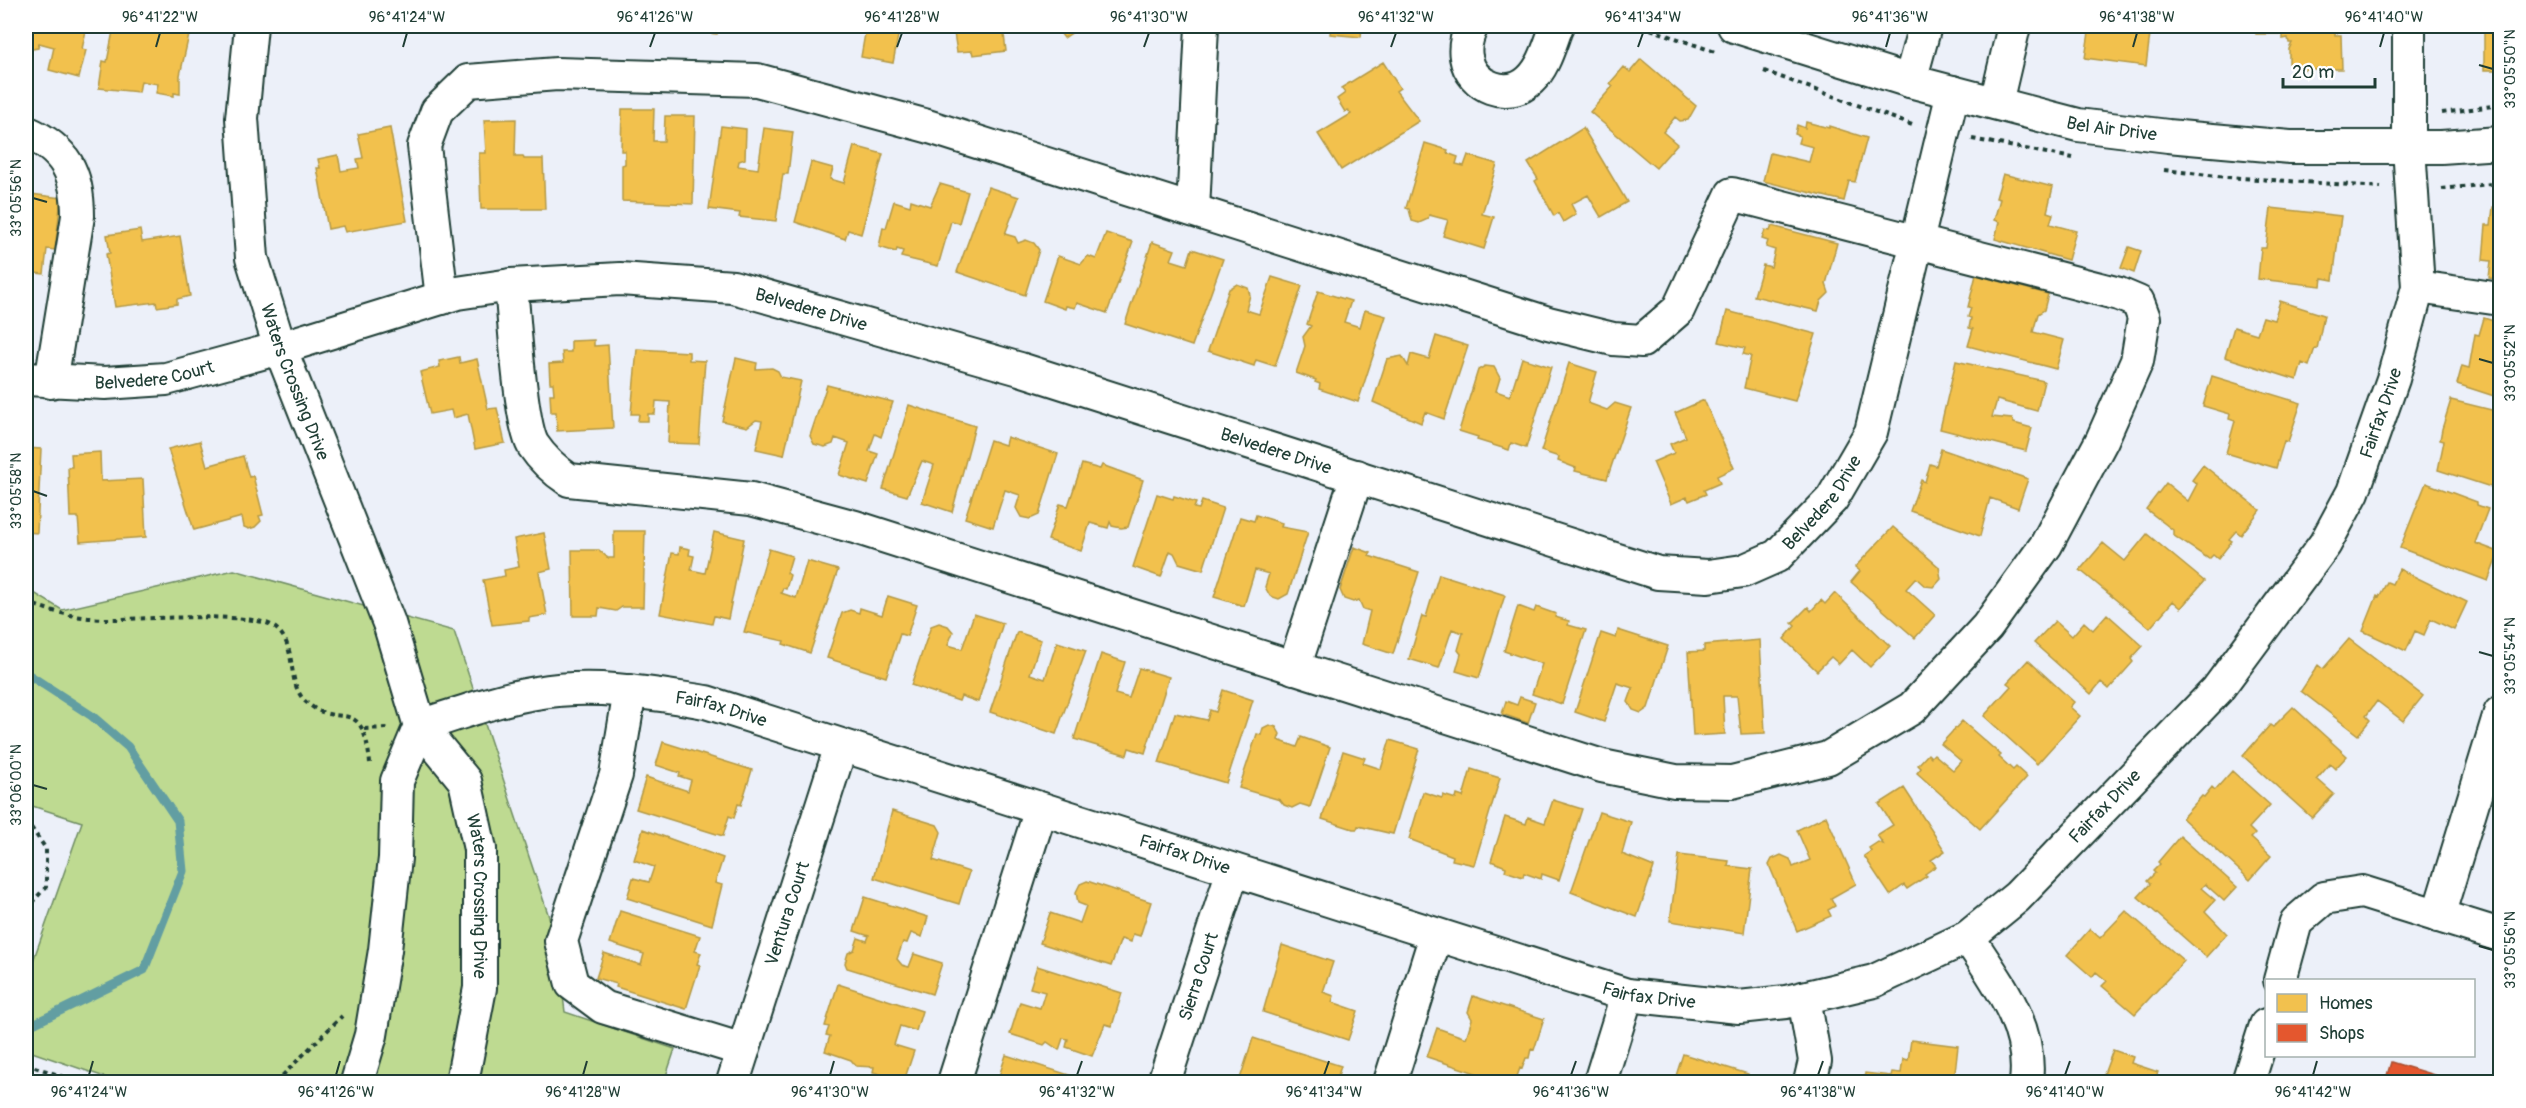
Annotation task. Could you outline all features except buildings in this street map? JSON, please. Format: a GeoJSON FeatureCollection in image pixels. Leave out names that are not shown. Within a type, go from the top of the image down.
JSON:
{"type":"FeatureCollection","features":[{"type":"Feature","properties":{"kind":"street","name":"Waters Crossing Drive"},"geometry":{"type":"LineString","coordinates":[[251,26],[242,118],[252,258],[280,348],[389,623],[420,726],[465,781],[480,849],[480,988],[462,1083]]}},
{"type":"Feature","properties":{"kind":"street"},"geometry":{"type":"LineString","coordinates":[[1193,210],[1202,26]]}},
{"type":"Feature","properties":{"kind":"street"},"geometry":{"type":"LineString","coordinates":[[1472,26],[1465,46],[1471,71],[1491,88],[1504,90],[1528,82],[1538,72],[1557,26]]}},
{"type":"Feature","properties":{"kind":"street","name":"Bel Air Drive"},"geometry":{"type":"LineString","coordinates":[[1734,26],[1910,81],[2078,125],[2290,147],[2409,147],[2500,143]]}},
{"type":"Feature","properties":{"kind":"street"},"geometry":{"type":"LineString","coordinates":[[1910,81],[1925,26]]}},
{"type":"Feature","properties":{"kind":"street"},"geometry":{"type":"LineString","coordinates":[[1996,103],[2014,26]]}},
{"type":"Feature","properties":{"kind":"street","name":"Fairfax Drive"},"geometry":{"type":"LineString","coordinates":[[420,726],[536,693],[585,688],[630,691],[706,702],[1627,995],[1739,1007],[1804,998],[1874,981],[1968,937],[2017,897],[2217,690],[2325,544],[2353,492],[2393,379],[2418,287],[2409,147],[2409,26]]}},
{"type":"Feature","properties":{"kind":"street"},"geometry":{"type":"LineString","coordinates":[[442,298],[424,146],[437,111],[468,81],[557,74],[757,80],[927,126],[1548,323],[1613,339],[1642,341],[1678,310],[1732,194],[2119,294],[2138,302],[2144,318],[2137,361],[2102,440],[2046,545],[1987,627],[1912,708],[1828,758],[1732,782],[1675,782],[1602,766],[855,527],[751,499],[569,480],[548,465],[532,442],[525,411],[511,285]]}},
{"type":"Feature","properties":{"kind":"street","name":"Belvedere Drive"},"geometry":{"type":"LineString","coordinates":[[280,348],[457,293],[511,285],[620,279],[733,287],[1020,369],[1658,573],[1708,576],[1743,571],[1777,556],[1832,499],[1871,432],[1953,92]]}},
{"type":"Feature","properties":{"kind":"street"},"geometry":{"type":"LineString","coordinates":[[26,132],[41,139],[59,153],[72,172],[78,194],[78,216],[38,380]]}},
{"type":"Feature","properties":{"kind":"street"},"geometry":{"type":"LineString","coordinates":[[2418,287],[2500,299]]}},
{"type":"Feature","properties":{"kind":"street","name":"Belvedere Court"},"geometry":{"type":"LineString","coordinates":[[38,380],[105,383],[166,379],[280,348]]}},
{"type":"Feature","properties":{"kind":"street"},"geometry":{"type":"LineString","coordinates":[[1294,668],[1357,476]]}},
{"type":"Feature","properties":{"kind":"street"},"geometry":{"type":"LineString","coordinates":[[630,691],[616,775],[561,941],[572,984],[603,1007],[743,1050]]}},
{"type":"Feature","properties":{"kind":"street"},"geometry":{"type":"LineString","coordinates":[[2438,916],[2500,713]]}},
{"type":"Feature","properties":{"kind":"street"},"geometry":{"type":"LineString","coordinates":[[357,1083],[371,1035],[385,950],[395,858],[398,781],[420,726]]}},
{"type":"Feature","properties":{"kind":"street","name":"Ventura Court"},"geometry":{"type":"LineString","coordinates":[[733,1083],[841,746]]}},
{"type":"Feature","properties":{"kind":"street"},"geometry":{"type":"LineString","coordinates":[[954,1083],[1041,809]]}},
{"type":"Feature","properties":{"kind":"street","name":"Sierra Court"},"geometry":{"type":"LineString","coordinates":[[1164,1083],[1233,870]]}},
{"type":"Feature","properties":{"kind":"street"},"geometry":{"type":"LineString","coordinates":[[2281,979],[2296,922],[2324,898],[2362,892],[2500,935]]}},
{"type":"Feature","properties":{"kind":"street"},"geometry":{"type":"LineString","coordinates":[[1390,1083],[1436,934]]}},
{"type":"Feature","properties":{"kind":"street"},"geometry":{"type":"LineString","coordinates":[[1968,937],[2011,1003],[2019,1024],[2028,1067],[2026,1083]]}},
{"type":"Feature","properties":{"kind":"street"},"geometry":{"type":"LineString","coordinates":[[1600,1083],[1627,995]]}},
{"type":"Feature","properties":{"kind":"street"},"geometry":{"type":"LineString","coordinates":[[1804,998],[1815,1061],[1810,1083]]}},
{"type":"Feature","properties":{"kind":"street"},"geometry":{"type":"LineString","coordinates":[[2248,1083],[2265,1028]]}},
{"type":"Feature","properties":{"kind":"path"},"geometry":{"type":"LineString","coordinates":[[2409,115],[2500,105]]}},
{"type":"Feature","properties":{"kind":"path"},"geometry":{"type":"LineString","coordinates":[[26,602],[63,615],[106,619],[242,620],[271,625],[287,639],[297,692],[309,704],[353,717],[364,729],[370,766]]}},
{"type":"Feature","properties":{"kind":"path"},"geometry":{"type":"LineString","coordinates":[[26,820],[46,849],[46,887],[26,909]]}},
{"type":"Feature","properties":{"kind":"path"},"geometry":{"type":"LineString","coordinates":[[276,1083],[344,1015]]}},
{"type":"Feature","properties":{"kind":"path"},"geometry":{"type":"LineString","coordinates":[[26,1064],[79,1083]]}},
{"type":"Feature","properties":{"kind":"green space"},"geometry":{"type":"Polygon","coordinates":[[[234,570],[454,631],[556,938],[565,1012],[675,1049],[664,1082],[176,1082],[161,1078],[116,1081],[26,1050],[26,981],[82,822],[26,804],[26,588],[62,610],[234,570]]]}},
{"type":"Feature","properties":{"kind":"waterway"},"geometry":{"type":"LineString","coordinates":[[26,673],[92,716],[128,747],[178,821],[183,871],[144,970],[27,1027],[26,1034]]}}]}
